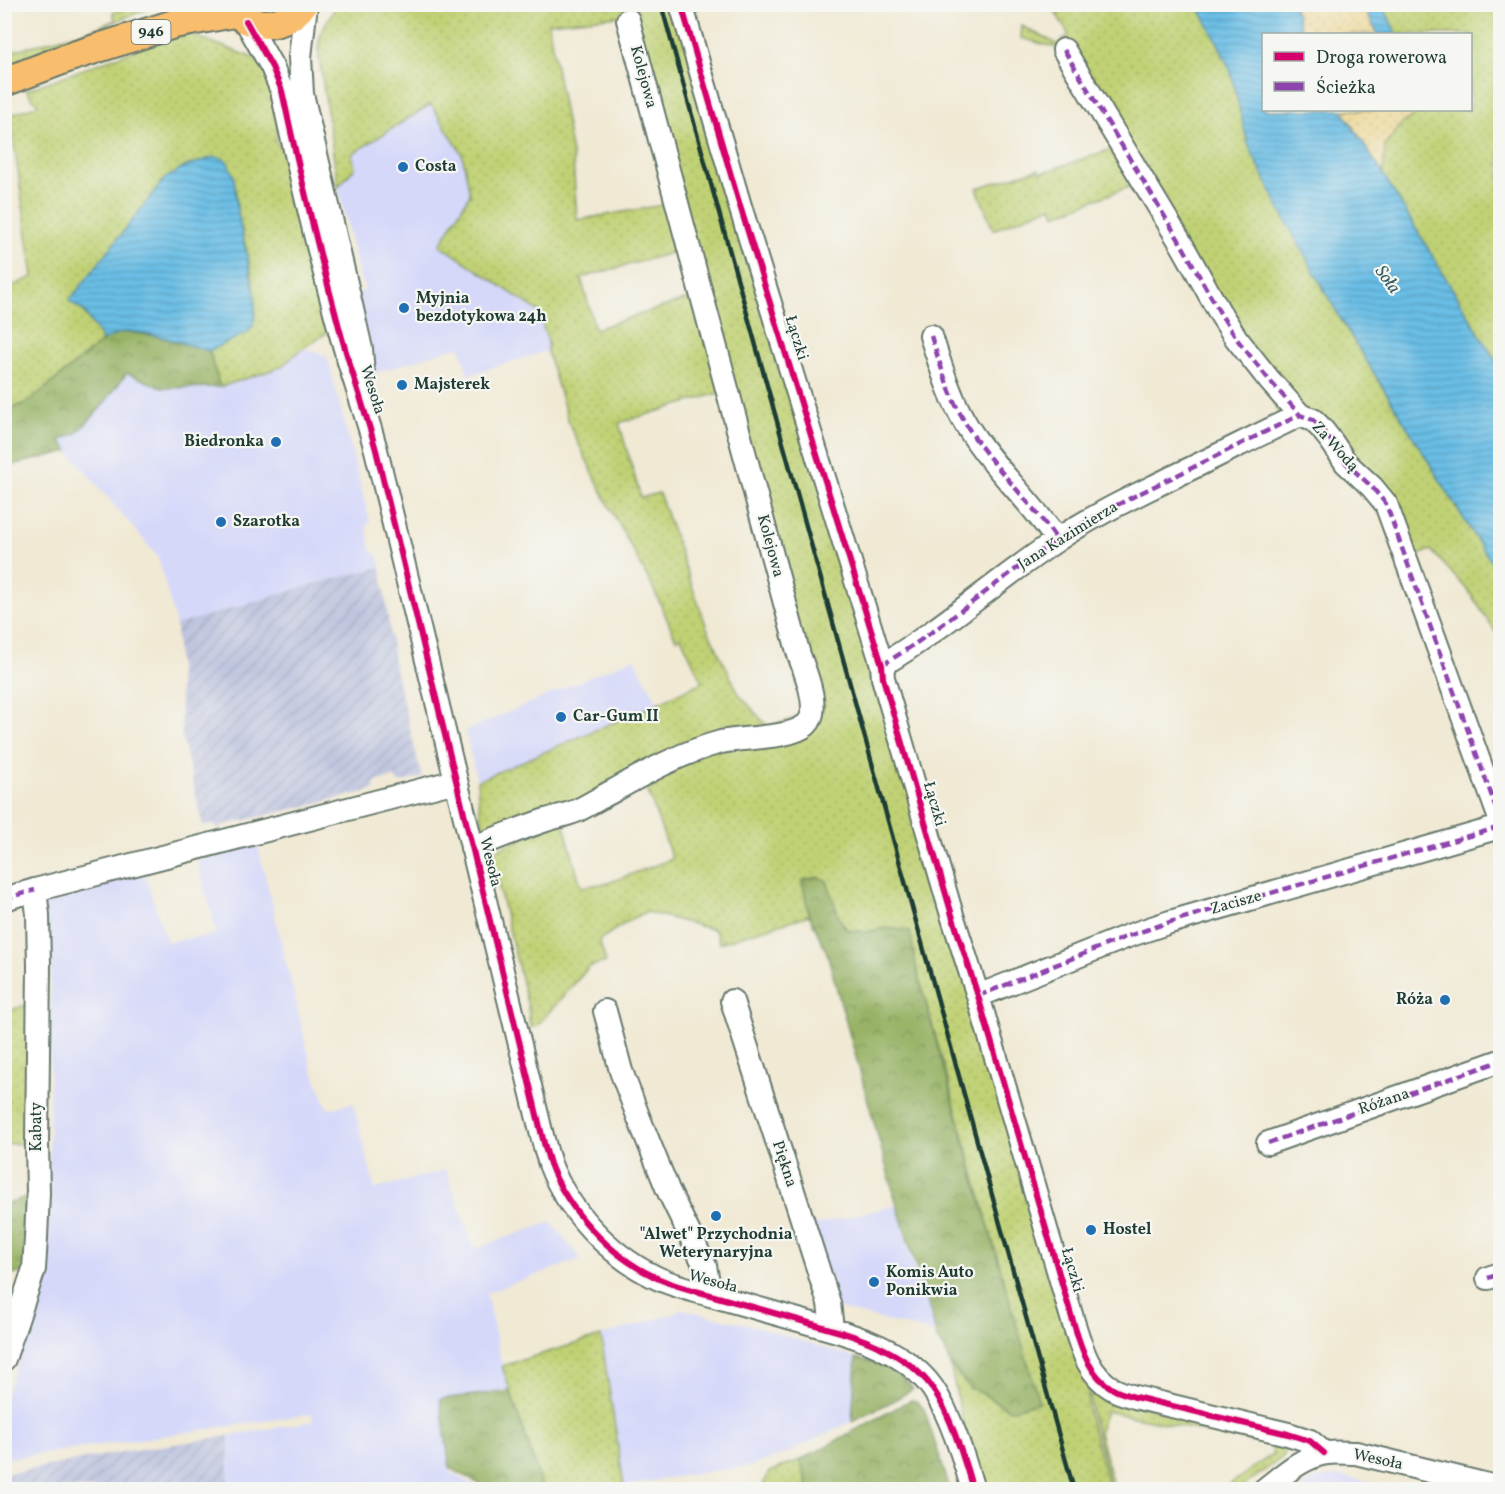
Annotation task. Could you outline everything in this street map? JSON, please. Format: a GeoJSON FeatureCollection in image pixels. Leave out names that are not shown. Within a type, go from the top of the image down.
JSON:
{"type":"FeatureCollection","features":[{"type":"Feature","properties":{"kind":"main road","name":"946"},"geometry":{"type":"LineString","coordinates":[[70,57],[142,22],[171,4]]}},
{"type":"Feature","properties":{"kind":"main road"},"geometry":{"type":"LineString","coordinates":[[236,13],[260,24],[274,23],[287,19],[304,4]]}},
{"type":"Feature","properties":{"kind":"main road","name":"946"},"geometry":{"type":"LineString","coordinates":[[4,81],[174,24],[236,13]]}},
{"type":"Feature","properties":{"kind":"street","name":"Wesoła"},"geometry":{"type":"LineString","coordinates":[[304,4],[300,57],[302,94],[361,349],[369,426]]}},
{"type":"Feature","properties":{"kind":"street","name":"Łączki"},"geometry":{"type":"LineString","coordinates":[[681,4],[740,206],[882,665],[883,678],[952,915],[978,996],[1071,1318],[1086,1358],[1095,1375],[1114,1390],[1288,1434],[1311,1442],[1324,1453]]}},
{"type":"Feature","properties":{"kind":"street","name":"Wesoła"},"geometry":{"type":"LineString","coordinates":[[236,13],[272,67],[282,92],[338,326],[369,426],[550,1164],[578,1213],[622,1257],[651,1276],[678,1287],[832,1329],[875,1344],[897,1355],[927,1380],[939,1398],[973,1490]]}},
{"type":"Feature","properties":{"kind":"street","name":"Kolejowa"},"geometry":{"type":"LineString","coordinates":[[472,848],[576,811],[649,771],[701,748],[723,742],[784,734],[800,728],[808,723],[812,710],[808,681],[799,655],[628,20]]}},
{"type":"Feature","properties":{"kind":"street","name":"Za Wodą"},"geometry":{"type":"LineString","coordinates":[[1064,50],[1236,338],[1300,415],[1313,420],[1321,428],[1346,464],[1372,487],[1386,504],[1500,819]]}},
{"type":"Feature","properties":{"kind":"street"},"geometry":{"type":"LineString","coordinates":[[931,336],[947,386],[968,428],[1057,540]]}},
{"type":"Feature","properties":{"kind":"street","name":"Jana Kazimierza"},"geometry":{"type":"LineString","coordinates":[[882,665],[928,635],[1017,567],[1097,514],[1300,415]]}},
{"type":"Feature","properties":{"kind":"street"},"geometry":{"type":"LineString","coordinates":[[4,899],[456,781]]}},
{"type":"Feature","properties":{"kind":"street","name":"Zacisze"},"geometry":{"type":"LineString","coordinates":[[978,996],[1128,936],[1170,922],[1500,827]]}},
{"type":"Feature","properties":{"kind":"street","name":"Kabaty"},"geometry":{"type":"LineString","coordinates":[[4,1359],[34,1269],[38,1193],[39,966],[35,890]]}},
{"type":"Feature","properties":{"kind":"street","name":"Piękna"},"geometry":{"type":"LineString","coordinates":[[732,1001],[829,1303],[832,1329]]}},
{"type":"Feature","properties":{"kind":"street"},"geometry":{"type":"LineString","coordinates":[[605,1011],[621,1071],[640,1121],[668,1190],[705,1266],[708,1294]]}},
{"type":"Feature","properties":{"kind":"street","name":"Różana"},"geometry":{"type":"LineString","coordinates":[[1268,1143],[1500,1061]]}},
{"type":"Feature","properties":{"kind":"street","name":"Wesoła"},"geometry":{"type":"LineString","coordinates":[[1264,1490],[1297,1465],[1324,1453],[1356,1453],[1500,1488]]}},
{"type":"Feature","properties":{"kind":"shaded area"},"geometry":{"type":"Polygon","coordinates":[[[430,104],[462,154],[470,194],[440,245],[538,311],[548,342],[547,351],[468,375],[460,346],[376,373],[356,294],[366,290],[360,278],[338,187],[355,168],[351,154],[430,104]]]}},
{"type":"Feature","properties":{"kind":"shaded area"},"geometry":{"type":"Polygon","coordinates":[[[303,348],[327,356],[370,522],[366,526],[372,552],[378,555],[381,567],[310,585],[176,625],[158,557],[59,440],[77,433],[99,411],[127,373],[162,388],[220,387],[281,367],[303,348]]]}},
{"type":"Feature","properties":{"kind":"shaded area"},"geometry":{"type":"Polygon","coordinates":[[[381,567],[395,669],[422,777],[399,783],[394,777],[375,782],[373,790],[224,825],[219,829],[213,824],[203,826],[182,737],[176,625],[310,585],[381,567]]]}},
{"type":"Feature","properties":{"kind":"shaded area","name":"Car-Gum II"},"geometry":{"type":"Polygon","coordinates":[[[634,658],[658,703],[477,781],[465,731],[634,658]]]}},
{"type":"Feature","properties":{"kind":"shaded area"},"geometry":{"type":"Polygon","coordinates":[[[257,842],[312,1069],[328,1109],[353,1103],[375,1189],[446,1170],[474,1249],[551,1222],[581,1259],[486,1293],[502,1366],[510,1391],[440,1400],[451,1473],[481,1489],[228,1489],[229,1436],[314,1421],[311,1414],[5,1459],[4,1399],[34,1320],[48,1254],[51,966],[35,890],[144,872],[167,942],[217,934],[197,860],[257,842]]]}},
{"type":"Feature","properties":{"kind":"shaded area","name":"Komis Auto Ponikwia"},"geometry":{"type":"Polygon","coordinates":[[[897,1205],[935,1333],[836,1308],[812,1226],[897,1205]]]}},
{"type":"Feature","properties":{"kind":"shaded area"},"geometry":{"type":"Polygon","coordinates":[[[680,1309],[758,1327],[856,1358],[852,1421],[785,1454],[751,1466],[624,1486],[601,1336],[676,1313],[680,1309]]]}},
{"type":"Feature","properties":{"kind":"shaded area"},"geometry":{"type":"Polygon","coordinates":[[[229,1436],[228,1489],[5,1489],[5,1474],[122,1452],[229,1436]]]}},
{"type":"Feature","properties":{"kind":"shaded area"},"geometry":{"type":"Polygon","coordinates":[[[1336,1476],[1376,1483],[1375,1489],[1298,1489],[1317,1478],[1336,1476]]]}},
{"type":"Feature","properties":{"kind":"green space"},"geometry":{"type":"Polygon","coordinates":[[[144,5],[147,9],[5,66],[5,53],[91,30],[115,20],[113,12],[144,5]]]}},
{"type":"Feature","properties":{"kind":"green space"},"geometry":{"type":"Polygon","coordinates":[[[337,5],[681,5],[1095,1375],[1088,1391],[1088,1412],[1109,1489],[985,1489],[964,1429],[950,1364],[970,1388],[1010,1410],[1038,1402],[914,959],[886,928],[866,932],[847,930],[839,918],[827,881],[802,881],[809,915],[720,943],[715,930],[647,912],[633,918],[599,940],[606,962],[589,967],[536,1027],[530,1027],[528,1007],[491,856],[493,851],[563,821],[581,887],[608,883],[672,859],[644,780],[488,842],[480,814],[477,781],[702,682],[681,637],[676,639],[654,590],[570,426],[547,351],[548,342],[538,311],[440,245],[470,194],[462,154],[431,104],[352,154],[355,168],[338,187],[318,49],[322,31],[337,5]],[[619,16],[548,23],[573,159],[577,220],[668,204],[619,16]],[[682,250],[581,278],[595,329],[694,297],[682,250]],[[722,392],[619,423],[641,498],[659,493],[707,628],[739,694],[768,727],[798,717],[804,708],[722,392]]]}},
{"type":"Feature","properties":{"kind":"green space"},"geometry":{"type":"Polygon","coordinates":[[[1051,5],[1197,5],[1231,72],[1248,144],[1281,212],[1340,318],[1483,550],[1500,572],[1500,639],[1470,593],[1431,550],[1419,555],[1406,556],[1386,504],[1332,442],[1279,415],[1236,338],[1139,183],[1055,215],[1052,206],[993,230],[977,188],[1038,169],[1041,173],[1115,148],[1064,50],[1021,38],[1022,26],[1057,44],[1069,35],[1051,5]]]}},
{"type":"Feature","properties":{"kind":"green space"},"geometry":{"type":"Polygon","coordinates":[[[1383,5],[1500,5],[1500,368],[1383,174],[1385,146],[1401,124],[1420,111],[1472,111],[1472,33],[1396,33],[1383,5]]]}},
{"type":"Feature","properties":{"kind":"green space"},"geometry":{"type":"Polygon","coordinates":[[[190,34],[256,59],[282,91],[276,140],[306,193],[338,326],[303,348],[281,367],[220,387],[209,351],[250,329],[254,319],[255,305],[251,271],[236,204],[234,176],[214,157],[181,168],[174,174],[69,301],[83,311],[103,341],[28,402],[5,411],[5,289],[33,277],[10,115],[38,105],[26,90],[157,42],[190,34]]]}},
{"type":"Feature","properties":{"kind":"green space"},"geometry":{"type":"Polygon","coordinates":[[[127,332],[156,336],[209,351],[220,387],[162,388],[127,373],[99,410],[77,433],[60,440],[69,451],[5,467],[5,411],[28,402],[103,341],[116,334],[127,332]]]}},
{"type":"Feature","properties":{"kind":"green space"},"geometry":{"type":"Polygon","coordinates":[[[819,877],[827,881],[839,918],[847,930],[866,932],[886,928],[910,931],[917,971],[1039,1402],[1010,1410],[970,1388],[950,1364],[944,1347],[937,1340],[827,953],[809,915],[802,880],[819,877]]]}},
{"type":"Feature","properties":{"kind":"green space"},"geometry":{"type":"Polygon","coordinates":[[[30,1004],[37,1143],[5,1144],[4,1012],[30,1004]]]}},
{"type":"Feature","properties":{"kind":"green space"},"geometry":{"type":"Polygon","coordinates":[[[38,1193],[34,1269],[5,1277],[5,1204],[38,1193]]]}},
{"type":"Feature","properties":{"kind":"green space"},"geometry":{"type":"Polygon","coordinates":[[[601,1336],[624,1486],[607,1490],[543,1489],[502,1366],[601,1336]]]}},
{"type":"Feature","properties":{"kind":"green space"},"geometry":{"type":"Polygon","coordinates":[[[856,1358],[888,1368],[913,1389],[852,1421],[856,1358]]]}},
{"type":"Feature","properties":{"kind":"green space"},"geometry":{"type":"Polygon","coordinates":[[[510,1391],[543,1489],[493,1489],[450,1468],[440,1399],[510,1391]]]}},
{"type":"Feature","properties":{"kind":"green space"},"geometry":{"type":"Polygon","coordinates":[[[1090,1395],[1115,1398],[1284,1445],[1285,1452],[1283,1457],[1239,1489],[1228,1489],[1226,1487],[1274,1453],[1270,1445],[1106,1411],[1099,1432],[1114,1489],[1111,1489],[1091,1412],[1090,1395]]]}},
{"type":"Feature","properties":{"kind":"green space"},"geometry":{"type":"Polygon","coordinates":[[[911,1400],[916,1401],[924,1409],[950,1489],[809,1489],[800,1460],[911,1400]]]}},
{"type":"Feature","properties":{"kind":"green space"},"geometry":{"type":"Polygon","coordinates":[[[800,1460],[809,1489],[761,1490],[769,1472],[800,1460]]]}},
{"type":"Feature","properties":{"kind":"sand"},"geometry":{"type":"Polygon","coordinates":[[[1293,5],[1362,5],[1377,33],[1303,33],[1293,5]]]}},
{"type":"Feature","properties":{"kind":"sand"},"geometry":{"type":"Polygon","coordinates":[[[1343,111],[1420,111],[1401,124],[1385,146],[1383,174],[1343,111]]]}},
{"type":"Feature","properties":{"kind":"water","name":"Soła"},"geometry":{"type":"Polygon","coordinates":[[[1197,5],[1293,5],[1303,33],[1262,33],[1262,111],[1343,111],[1500,368],[1500,572],[1483,550],[1340,318],[1281,212],[1248,144],[1231,72],[1197,5]]]}},
{"type":"Feature","properties":{"kind":"water"},"geometry":{"type":"Polygon","coordinates":[[[1362,5],[1383,5],[1396,33],[1377,33],[1362,5]]]}},
{"type":"Feature","properties":{"kind":"water"},"geometry":{"type":"Polygon","coordinates":[[[214,157],[227,161],[234,176],[237,208],[255,296],[255,317],[252,327],[247,333],[209,351],[167,338],[134,332],[119,333],[103,341],[84,311],[69,301],[166,177],[181,168],[214,157]]]}},
{"type":"Feature","properties":{"kind":"railway"},"geometry":{"type":"LineString","coordinates":[[661,4],[1074,1490]]}},
{"type":"Feature","properties":{"kind":"marked path"},"geometry":{"type":"LineString","coordinates":[[1064,50],[1236,338],[1300,415],[1313,420],[1321,428],[1346,463],[1372,487],[1386,504],[1500,819]]}},
{"type":"Feature","properties":{"kind":"marked path"},"geometry":{"type":"LineString","coordinates":[[931,336],[942,371],[967,426],[988,456],[1057,540]]}},
{"type":"Feature","properties":{"kind":"marked path"},"geometry":{"type":"LineString","coordinates":[[882,665],[905,651],[1035,555],[1084,523],[1300,415]]}},
{"type":"Feature","properties":{"kind":"marked path"},"geometry":{"type":"LineString","coordinates":[[978,996],[1128,936],[1170,922],[1500,827]]}},
{"type":"Feature","properties":{"kind":"marked path"},"geometry":{"type":"LineString","coordinates":[[4,899],[35,890]]}},
{"type":"Feature","properties":{"kind":"marked path"},"geometry":{"type":"LineString","coordinates":[[1268,1143],[1500,1061]]}},
{"type":"Feature","properties":{"kind":"marked path"},"geometry":{"type":"LineString","coordinates":[[1488,1278],[1500,1274]]}},
{"type":"Feature","properties":{"kind":"cycle path"},"geometry":{"type":"LineString","coordinates":[[681,4],[740,206],[882,665],[883,678],[952,915],[978,996],[1072,1318],[1086,1358],[1097,1376],[1118,1392],[1288,1434],[1310,1441],[1324,1453]]}},
{"type":"Feature","properties":{"kind":"cycle path"},"geometry":{"type":"LineString","coordinates":[[246,21],[272,67],[282,91],[331,298],[376,450],[542,1134],[550,1164],[558,1181],[567,1198],[591,1229],[621,1256],[653,1276],[683,1288],[851,1335],[879,1346],[905,1361],[927,1381],[942,1404],[960,1448],[973,1490]]}},
{"type":"Feature","properties":{"kind":"place","name":"Costa"},"geometry":{"type":"Point","coordinates":[403,167]}},
{"type":"Feature","properties":{"kind":"place","name":"Myjnia bezdotykowa 24h"},"geometry":{"type":"Point","coordinates":[404,308]}},
{"type":"Feature","properties":{"kind":"place","name":"Majsterek"},"geometry":{"type":"Point","coordinates":[402,385]}},
{"type":"Feature","properties":{"kind":"place","name":"Biedronka"},"geometry":{"type":"Point","coordinates":[276,442]}},
{"type":"Feature","properties":{"kind":"place","name":"Szarotka"},"geometry":{"type":"Point","coordinates":[221,522]}},
{"type":"Feature","properties":{"kind":"place","name":"Car-Gum II"},"geometry":{"type":"Point","coordinates":[561,717]}},
{"type":"Feature","properties":{"kind":"place","name":"Róża"},"geometry":{"type":"Point","coordinates":[1445,1000]}},
{"type":"Feature","properties":{"kind":"place","name":"\"Alwet\" Przychodnia Weterynaryjna"},"geometry":{"type":"Point","coordinates":[716,1216]}},
{"type":"Feature","properties":{"kind":"place","name":"Hostel"},"geometry":{"type":"Point","coordinates":[1091,1230]}},
{"type":"Feature","properties":{"kind":"place","name":"Komis Auto Ponikwia"},"geometry":{"type":"Point","coordinates":[874,1282]}}]}
